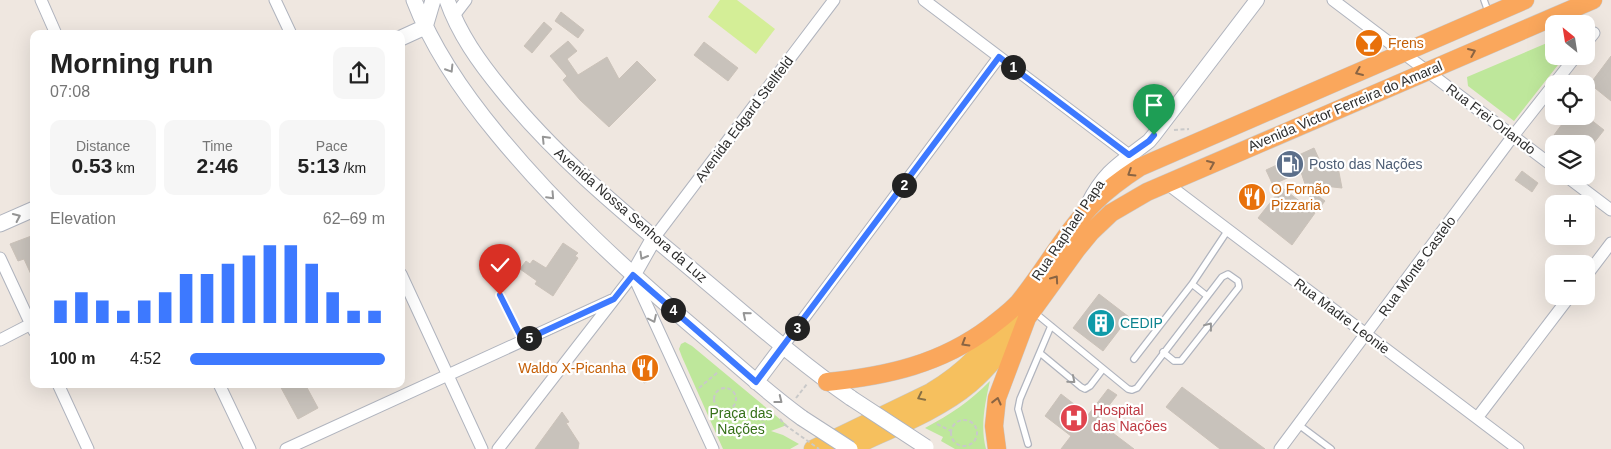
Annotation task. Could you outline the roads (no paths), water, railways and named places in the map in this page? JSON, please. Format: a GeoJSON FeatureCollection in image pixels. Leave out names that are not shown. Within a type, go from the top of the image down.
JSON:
{"type":"FeatureCollection","features":[{"type":"Feature","properties":{"kind":"highway","name":"Avenida Victor Ferreira do Amaral"},"geometry":{"type":"LineString","coordinates":[[1080,218],[1122,178],[1140,167],[1403,53],[1487,8],[1525,0]]}},
{"type":"Feature","properties":{"kind":"highway","name":"Avenida Victor Ferreira do Amaral"},"geometry":{"type":"LineString","coordinates":[[1102,221],[1126,203],[1166,183],[1593,0]]}},
{"type":"Feature","properties":{"kind":"highway","name":"Rua Raphael Papa"},"geometry":{"type":"LineString","coordinates":[[1026,311],[1080,218]]}},
{"type":"Feature","properties":{"kind":"highway","name":"Rua Raphael Papa"},"geometry":{"type":"LineString","coordinates":[[1026,311],[1102,221]]}},
{"type":"Feature","properties":{"kind":"highway"},"geometry":{"type":"LineString","coordinates":[[827,382],[884,374],[910,368],[937,358],[983,332],[1026,311]]}},
{"type":"Feature","properties":{"kind":"highway"},"geometry":{"type":"LineString","coordinates":[[997,449],[994,426],[997,398],[1026,311]]}},
{"type":"Feature","properties":{"kind":"main road"},"geometry":{"type":"LineString","coordinates":[[414,0],[425,27],[470,100],[552,197],[633,275],[756,382],[802,418],[849,449]]}},
{"type":"Feature","properties":{"kind":"main road"},"geometry":{"type":"LineString","coordinates":[[405,36],[425,27],[433,0]]}},
{"type":"Feature","properties":{"kind":"main road","name":"Avenida Nossa Senhora da Luz"},"geometry":{"type":"LineString","coordinates":[[447,0],[464,39],[475,55],[529,121],[570,163],[654,238],[827,382],[928,448]]}},
{"type":"Feature","properties":{"kind":"main road"},"geometry":{"type":"LineString","coordinates":[[0,224],[30,211]]}},
{"type":"Feature","properties":{"kind":"main road"},"geometry":{"type":"LineString","coordinates":[[633,275],[654,238]]}},
{"type":"Feature","properties":{"kind":"main road","name":"Rua Raphael Papa"},"geometry":{"type":"LineString","coordinates":[[813,449],[948,382],[1026,311]]}},
{"type":"Feature","properties":{"kind":"main road","name":"Rua Raphael Papa"},"geometry":{"type":"LineString","coordinates":[[849,449],[942,403],[970,384],[994,360],[1026,311]]}},
{"type":"Feature","properties":{"kind":"main road"},"geometry":{"type":"LineString","coordinates":[[756,382],[783,346]]}},
{"type":"Feature","properties":{"kind":"street"},"geometry":{"type":"LineString","coordinates":[[40,0],[54,30]]}},
{"type":"Feature","properties":{"kind":"street"},"geometry":{"type":"LineString","coordinates":[[275,0],[288,30]]}},
{"type":"Feature","properties":{"kind":"street"},"geometry":{"type":"LineString","coordinates":[[454,17],[466,0]]}},
{"type":"Feature","properties":{"kind":"street","name":"Avenida Edgard Stellfeld"},"geometry":{"type":"LineString","coordinates":[[654,238],[834,0]]}},
{"type":"Feature","properties":{"kind":"street"},"geometry":{"type":"LineString","coordinates":[[924,0],[1129,155]]}},
{"type":"Feature","properties":{"kind":"street","name":"Rua Raphael Papa"},"geometry":{"type":"LineString","coordinates":[[1080,218],[1101,182],[1118,164],[1149,141],[1257,0]]}},
{"type":"Feature","properties":{"kind":"street","name":"Rua Frei Orlando"},"geometry":{"type":"LineString","coordinates":[[1333,0],[1545,160]]}},
{"type":"Feature","properties":{"kind":"street"},"geometry":{"type":"LineString","coordinates":[[783,346],[999,57]]}},
{"type":"Feature","properties":{"kind":"street","name":"Rua Monte Castelo"},"geometry":{"type":"LineString","coordinates":[[1561,75],[1569,65]]}},
{"type":"Feature","properties":{"kind":"street","name":"Rua Monte Castelo"},"geometry":{"type":"LineString","coordinates":[[1280,449],[1545,95]]}},
{"type":"Feature","properties":{"kind":"street"},"geometry":{"type":"LineString","coordinates":[[1154,135],[1161,149],[1167,153],[1174,151]]}},
{"type":"Feature","properties":{"kind":"street","name":"Rua Madre Leonie"},"geometry":{"type":"LineString","coordinates":[[1166,183],[1518,449]]}},
{"type":"Feature","properties":{"kind":"street"},"geometry":{"type":"LineString","coordinates":[[1578,185],[1611,210]]}},
{"type":"Feature","properties":{"kind":"street"},"geometry":{"type":"LineString","coordinates":[[1595,264],[1611,243]]}},
{"type":"Feature","properties":{"kind":"street"},"geometry":{"type":"LineString","coordinates":[[0,258],[30,324]]}},
{"type":"Feature","properties":{"kind":"street"},"geometry":{"type":"LineString","coordinates":[[498,449],[633,275],[714,449]]}},
{"type":"Feature","properties":{"kind":"street"},"geometry":{"type":"LineString","coordinates":[[405,283],[482,449]]}},
{"type":"Feature","properties":{"kind":"street"},"geometry":{"type":"LineString","coordinates":[[286,449],[614,299]]}},
{"type":"Feature","properties":{"kind":"street"},"geometry":{"type":"LineString","coordinates":[[1477,418],[1563,305]]}},
{"type":"Feature","properties":{"kind":"street"},"geometry":{"type":"LineString","coordinates":[[0,340],[30,329]]}},
{"type":"Feature","properties":{"kind":"street"},"geometry":{"type":"LineString","coordinates":[[60,388],[88,449]]}},
{"type":"Feature","properties":{"kind":"street"},"geometry":{"type":"LineString","coordinates":[[221,388],[250,449]]}},
{"type":"Feature","properties":{"kind":"lane"},"geometry":{"type":"LineString","coordinates":[[1134,359],[1192,284],[1228,230]]}},
{"type":"Feature","properties":{"kind":"lane"},"geometry":{"type":"LineString","coordinates":[[1026,311],[1051,326],[1128,389],[1132,390],[1136,388],[1163,352],[1225,275],[1228,274],[1238,281],[1239,284],[1233,294],[1182,361],[1174,361],[1163,352]]}},
{"type":"Feature","properties":{"kind":"lane"},"geometry":{"type":"LineString","coordinates":[[1192,284],[1208,296]]}},
{"type":"Feature","properties":{"kind":"lane"},"geometry":{"type":"LineString","coordinates":[[500,295],[523,341]]}},
{"type":"Feature","properties":{"kind":"lane"},"geometry":{"type":"LineString","coordinates":[[1028,444],[1018,410],[1020,399],[1051,326]]}},
{"type":"Feature","properties":{"kind":"lane"},"geometry":{"type":"LineString","coordinates":[[1040,353],[1085,389],[1090,386],[1103,369]]}},
{"type":"Feature","properties":{"kind":"lane"},"geometry":{"type":"LineString","coordinates":[[1299,425],[1331,449]]}},
{"type":"Feature","properties":{"kind":"place","name":"Frens"},"geometry":{"type":"Point","coordinates":[1369,43]}},
{"type":"Feature","properties":{"kind":"place","name":"Posto das Nações"},"geometry":{"type":"Point","coordinates":[1290,164]}},
{"type":"Feature","properties":{"kind":"place","name":"O Fornão Pizzaria"},"geometry":{"type":"Point","coordinates":[1252,197]}},
{"type":"Feature","properties":{"kind":"place","name":"CEDIP"},"geometry":{"type":"Point","coordinates":[1101,323]}},
{"type":"Feature","properties":{"kind":"place","name":"Waldo X-Picanha"},"geometry":{"type":"Point","coordinates":[645,368]}},
{"type":"Feature","properties":{"kind":"place","name":"Hospital das Nações"},"geometry":{"type":"Point","coordinates":[1074,418]}},
{"type":"Feature","properties":{"kind":"park label","name":"Praça das Nações"},"geometry":{"type":"Point","coordinates":[741,422]}}]}
